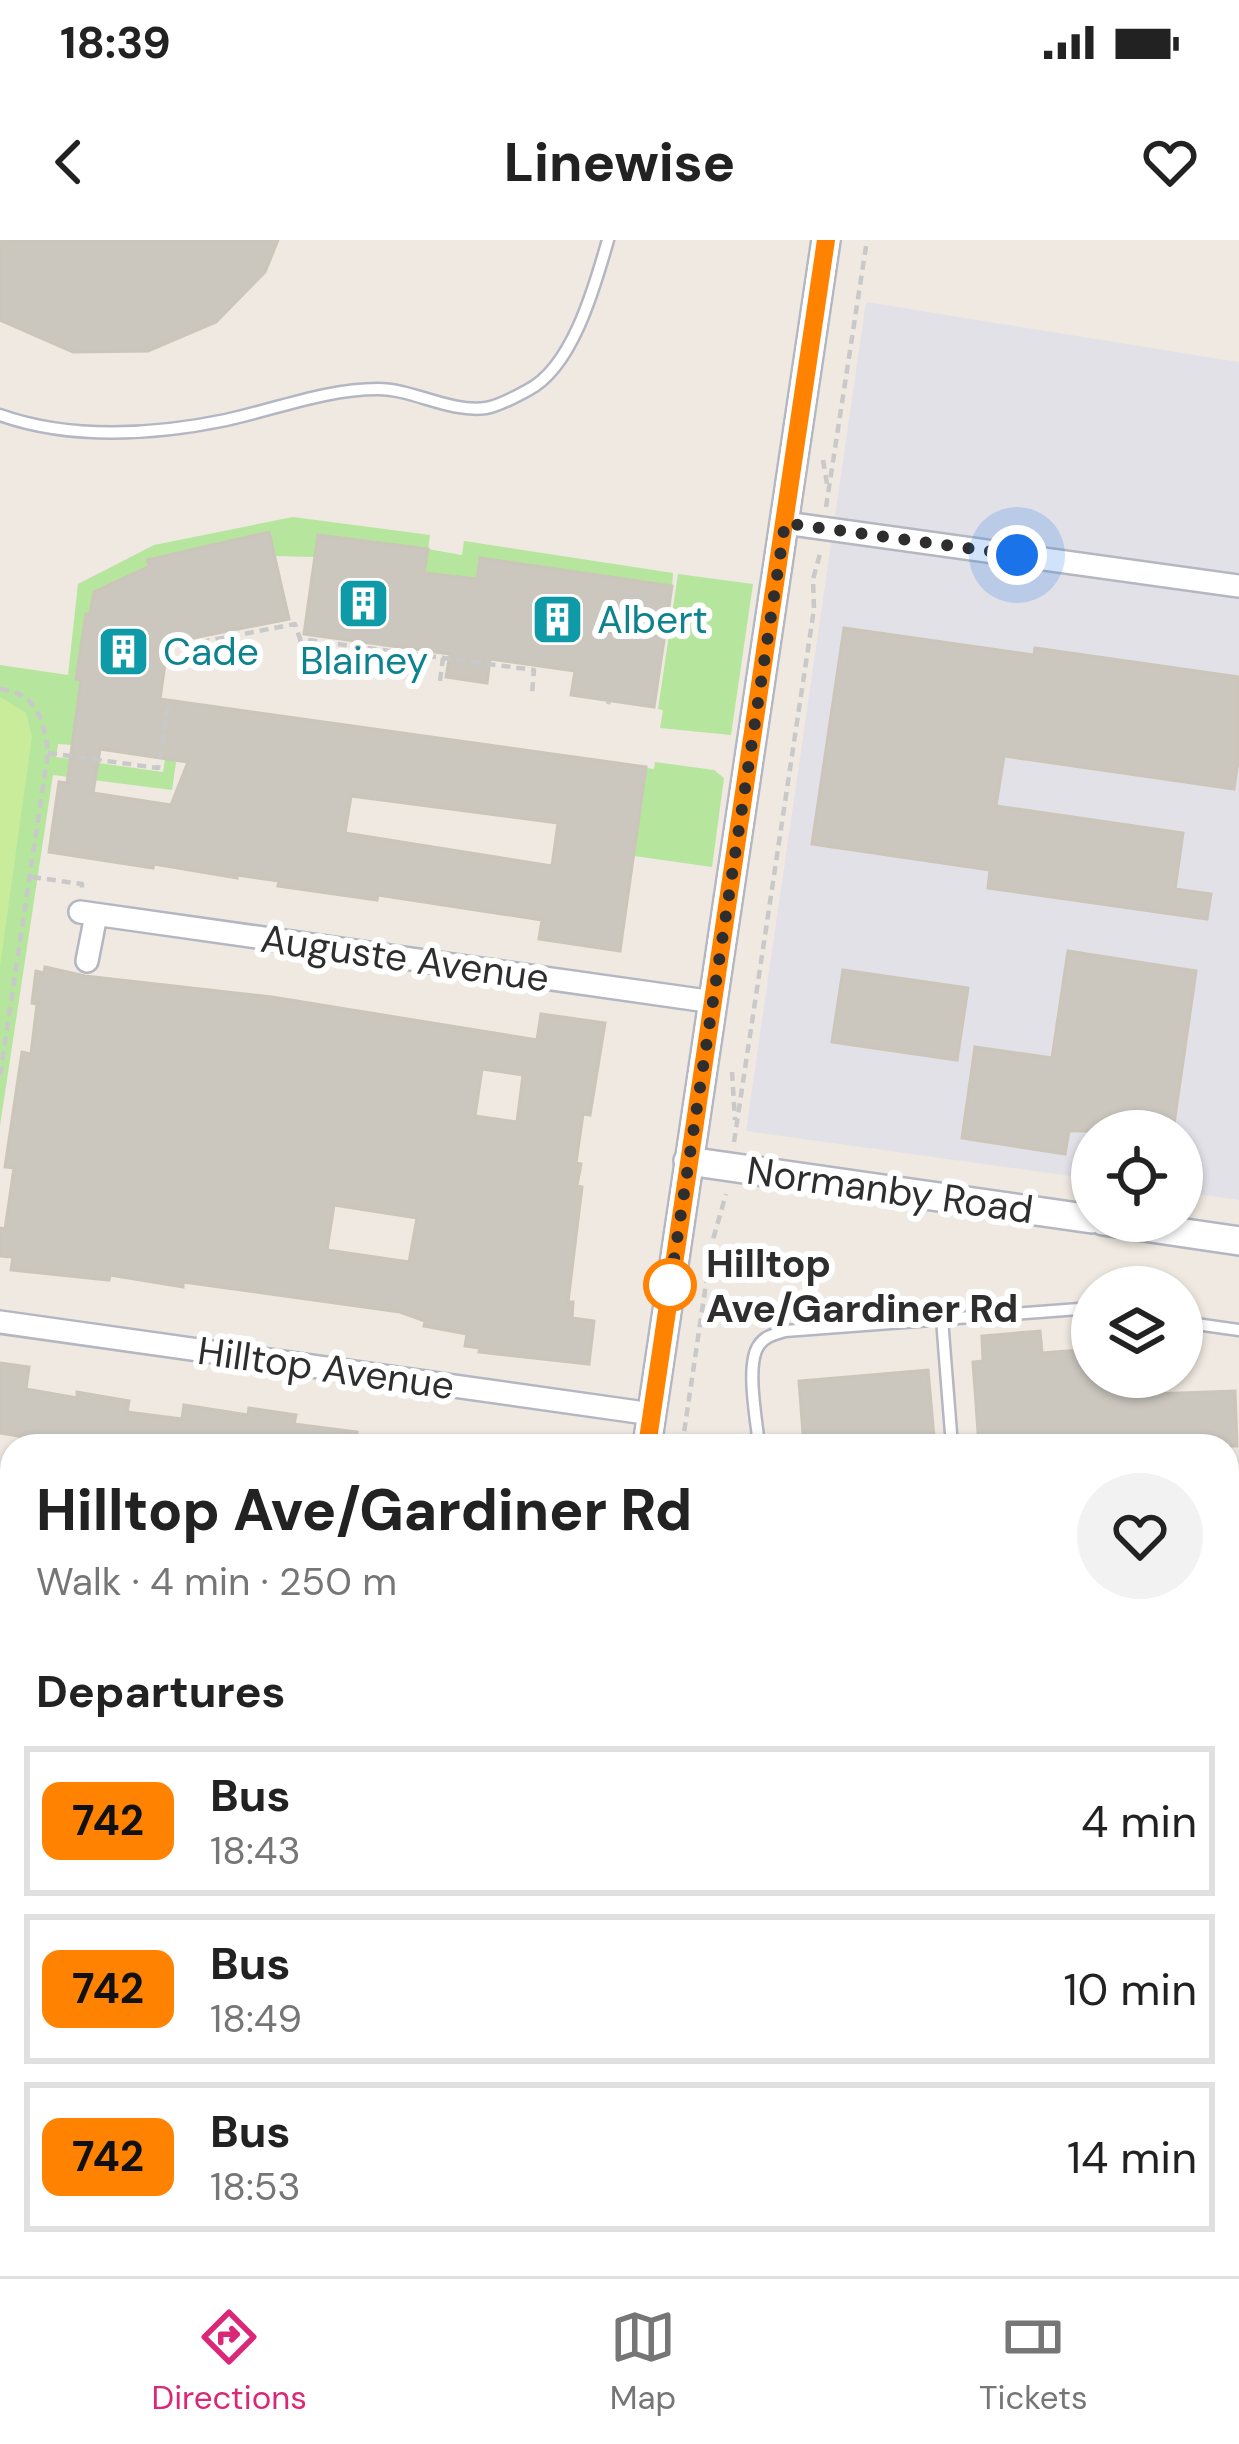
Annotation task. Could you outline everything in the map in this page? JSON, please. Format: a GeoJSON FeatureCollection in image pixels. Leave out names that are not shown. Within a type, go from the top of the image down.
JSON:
{"type":"FeatureCollection","features":[{"type":"Feature","properties":{"kind":"street"},"geometry":{"type":"LineString","coordinates":[[649,1434],[826,240]]}},
{"type":"Feature","properties":{"kind":"street"},"geometry":{"type":"LineString","coordinates":[[785,523],[1239,586]]}},
{"type":"Feature","properties":{"kind":"street"},"geometry":{"type":"LineString","coordinates":[[87,962],[88,913]]}},
{"type":"Feature","properties":{"kind":"street","name":"Auguste Avenue"},"geometry":{"type":"LineString","coordinates":[[88,913],[714,1002]]}},
{"type":"Feature","properties":{"kind":"street","name":"Normanby Road"},"geometry":{"type":"LineString","coordinates":[[688,1161],[1071,1217]]}},
{"type":"Feature","properties":{"kind":"street"},"geometry":{"type":"LineString","coordinates":[[1203,1236],[1239,1241]]}},
{"type":"Feature","properties":{"kind":"street","name":"Hilltop Avenue"},"geometry":{"type":"LineString","coordinates":[[0,1322],[652,1414]]}},
{"type":"Feature","properties":{"kind":"lane"},"geometry":{"type":"LineString","coordinates":[[0,415],[112,434],[223,421],[318,396],[381,389],[486,407],[533,388],[567,350],[596,283],[608,240]]}},
{"type":"Feature","properties":{"kind":"lane"},"geometry":{"type":"LineString","coordinates":[[758,1434],[752,1364],[756,1347],[768,1336],[1071,1310]]}},
{"type":"Feature","properties":{"kind":"lane"},"geometry":{"type":"LineString","coordinates":[[942,1319],[951,1434]]}},
{"type":"Feature","properties":{"kind":"lane"},"geometry":{"type":"LineString","coordinates":[[1203,1325],[1239,1330]]}},
{"type":"Feature","properties":{"kind":"path"},"geometry":{"type":"LineString","coordinates":[[828,490],[867,240]]}},
{"type":"Feature","properties":{"kind":"path"},"geometry":{"type":"LineString","coordinates":[[736,1127],[811,633],[813,579]]}},
{"type":"Feature","properties":{"kind":"path"},"geometry":{"type":"LineString","coordinates":[[185,645],[295,624],[304,662]]}},
{"type":"Feature","properties":{"kind":"path"},"geometry":{"type":"LineString","coordinates":[[300,639],[535,670],[532,694]]}},
{"type":"Feature","properties":{"kind":"path"},"geometry":{"type":"LineString","coordinates":[[355,669],[357,644]]}},
{"type":"Feature","properties":{"kind":"path"},"geometry":{"type":"LineString","coordinates":[[407,676],[410,654]]}},
{"type":"Feature","properties":{"kind":"path"},"geometry":{"type":"LineString","coordinates":[[440,681],[443,658]]}},
{"type":"Feature","properties":{"kind":"path"},"geometry":{"type":"LineString","coordinates":[[0,689],[16,691],[44,718],[48,753],[0,1076]]}},
{"type":"Feature","properties":{"kind":"path"},"geometry":{"type":"LineString","coordinates":[[48,753],[158,768],[169,700]]}},
{"type":"Feature","properties":{"kind":"path"},"geometry":{"type":"LineString","coordinates":[[29,876],[82,884],[88,913]]}},
{"type":"Feature","properties":{"kind":"path"},"geometry":{"type":"LineString","coordinates":[[684,1434],[719,1211]]}},
{"type":"Feature","properties":{"kind":"shaded area"},"geometry":{"type":"Polygon","coordinates":[[[866,302],[1239,362],[1239,1200],[1203,1195],[1203,1110],[1071,1110],[1071,1176],[746,1131],[866,302]]]}},
{"type":"Feature","properties":{"kind":"green space"},"geometry":{"type":"Polygon","coordinates":[[[293,517],[430,535],[428,549],[462,555],[464,541],[673,573],[672,586],[481,558],[477,580],[424,572],[427,549],[319,535],[315,557],[274,556],[268,532],[157,557],[149,561],[150,566],[94,591],[90,614],[86,614],[72,745],[58,744],[56,757],[163,772],[171,719],[182,721],[172,790],[53,775],[0,1126],[0,665],[68,675],[78,584],[154,545],[293,517]]]}},
{"type":"Feature","properties":{"kind":"green space"},"geometry":{"type":"Polygon","coordinates":[[[678,574],[753,584],[731,735],[660,728],[663,710],[658,709],[678,574]]]}},
{"type":"Feature","properties":{"kind":"green space"},"geometry":{"type":"Polygon","coordinates":[[[0,697],[26,713],[32,737],[0,966],[0,697]]]}},
{"type":"Feature","properties":{"kind":"green space"},"geometry":{"type":"Polygon","coordinates":[[[655,762],[714,770],[724,778],[712,867],[634,856],[646,768],[654,769],[655,762]]]}},
{"type":"Feature","properties":{"kind":"building"},"geometry":{"type":"Polygon","coordinates":[[[0,240],[278,240],[265,272],[216,322],[148,351],[73,352],[0,320],[0,240]]]}},
{"type":"Feature","properties":{"kind":"building"},"geometry":{"type":"Polygon","coordinates":[[[269,532],[289,619],[168,643],[160,699],[646,767],[620,951],[539,939],[542,920],[49,852],[59,782],[67,783],[86,614],[90,614],[94,592],[150,566],[147,560],[269,532]],[[100,749],[93,793],[171,805],[188,762],[100,749]],[[351,796],[345,833],[552,866],[558,823],[351,796]]]}},
{"type":"Feature","properties":{"kind":"building","name":"Albert"},"geometry":{"type":"Polygon","coordinates":[[[318,535],[428,549],[424,573],[477,579],[480,558],[672,586],[654,707],[571,695],[575,671],[490,659],[487,683],[446,677],[450,654],[304,634],[318,535]]]}},
{"type":"Feature","properties":{"kind":"building"},"geometry":{"type":"Polygon","coordinates":[[[844,628],[1034,655],[1035,648],[1239,677],[1234,789],[1004,756],[996,806],[1183,833],[1175,889],[1211,894],[1207,919],[988,888],[990,870],[812,844],[844,628]]]}},
{"type":"Feature","properties":{"kind":"building"},"geometry":{"type":"Polygon","coordinates":[[[1068,951],[1196,971],[1176,1110],[1071,1110],[1065,1154],[962,1138],[975,1047],[1052,1058],[1068,951]]]}},
{"type":"Feature","properties":{"kind":"building"},"geometry":{"type":"Polygon","coordinates":[[[45,967],[85,976],[272,997],[537,1040],[541,1014],[605,1023],[590,1115],[583,1114],[576,1163],[581,1164],[577,1186],[582,1187],[568,1302],[573,1302],[572,1318],[594,1321],[589,1364],[479,1352],[480,1348],[465,1346],[467,1334],[424,1326],[425,1321],[400,1312],[183,1282],[183,1287],[110,1275],[109,1280],[11,1270],[13,1257],[0,1256],[0,1228],[5,1229],[14,1168],[5,1167],[22,1052],[31,1054],[36,971],[44,973],[45,967]],[[482,1069],[475,1116],[517,1122],[523,1075],[482,1069]],[[334,1205],[327,1250],[409,1262],[417,1218],[334,1205]]]}},
{"type":"Feature","properties":{"kind":"building"},"geometry":{"type":"Polygon","coordinates":[[[843,970],[968,988],[957,1060],[832,1042],[843,970]]]}},
{"type":"Feature","properties":{"kind":"building"},"geometry":{"type":"Polygon","coordinates":[[[1040,1331],[1042,1353],[1071,1351],[1071,1398],[1203,1398],[1203,1392],[1235,1391],[1237,1434],[978,1434],[973,1362],[983,1361],[982,1336],[1040,1331]]]}},
{"type":"Feature","properties":{"kind":"building"},"geometry":{"type":"Polygon","coordinates":[[[0,1363],[29,1367],[26,1389],[129,1401],[127,1412],[182,1419],[184,1405],[248,1415],[249,1408],[296,1415],[294,1424],[357,1432],[357,1434],[0,1433],[0,1363]]]}},
{"type":"Feature","properties":{"kind":"building"},"geometry":{"type":"Polygon","coordinates":[[[928,1370],[934,1434],[803,1434],[799,1381],[928,1370]]]}},
{"type":"Feature","properties":{"kind":"bus line","name":"742"},"geometry":{"type":"LineString","coordinates":[[649,1434],[826,240]]}},
{"type":"Feature","properties":{"kind":"place","name":"Blainey"},"geometry":{"type":"Point","coordinates":[364,603]}},
{"type":"Feature","properties":{"kind":"place","name":"Albert"},"geometry":{"type":"Point","coordinates":[558,619]}},
{"type":"Feature","properties":{"kind":"place","name":"Cade"},"geometry":{"type":"Point","coordinates":[124,651]}},
{"type":"Feature","properties":{"kind":"place","name":"Hilltop Ave/Gardiner Rd"},"geometry":{"type":"Point","coordinates":[670,1285]}},
{"type":"Feature","properties":{"kind":"route"},"geometry":{"type":"LineString","coordinates":[[670,1285],[669,1293],[785,523],[1017,555]]}}]}
